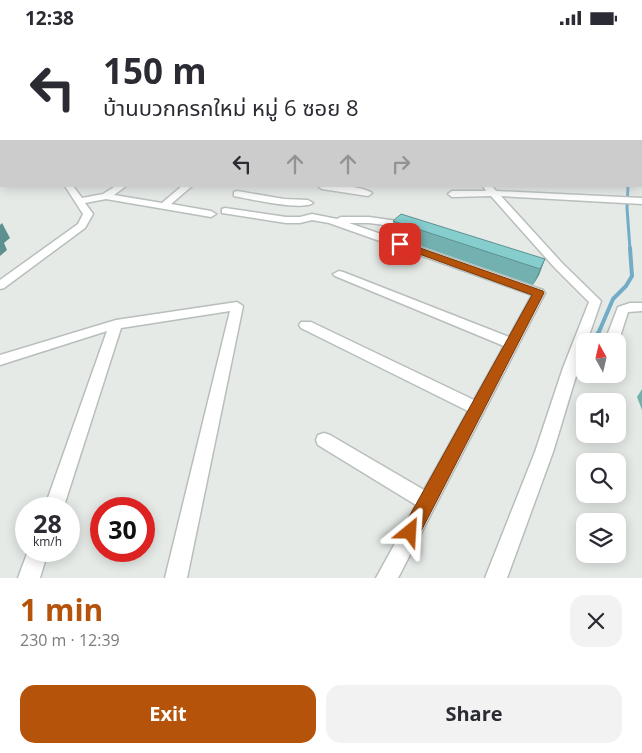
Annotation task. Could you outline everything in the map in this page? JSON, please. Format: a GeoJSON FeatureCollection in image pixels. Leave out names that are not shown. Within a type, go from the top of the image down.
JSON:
{"type":"FeatureCollection","features":[{"type":"Feature","properties":{"kind":"street"},"geometry":{"type":"LineString","coordinates":[[0,285],[82,226],[88,214],[70,187]]}},
{"type":"Feature","properties":{"kind":"street"},"geometry":{"type":"LineString","coordinates":[[106,196],[120,187]]}},
{"type":"Feature","properties":{"kind":"street"},"geometry":{"type":"LineString","coordinates":[[164,206],[187,187]]}},
{"type":"Feature","properties":{"kind":"street"},"geometry":{"type":"LineString","coordinates":[[252,197],[258,187]]}},
{"type":"Feature","properties":{"kind":"street"},"geometry":{"type":"LineString","coordinates":[[308,203],[316,187]]}},
{"type":"Feature","properties":{"kind":"street"},"geometry":{"type":"LineString","coordinates":[[329,187],[368,193]]}},
{"type":"Feature","properties":{"kind":"street"},"geometry":{"type":"LineString","coordinates":[[559,187],[567,197]]}},
{"type":"Feature","properties":{"kind":"street"},"geometry":{"type":"LineString","coordinates":[[490,189],[551,265],[595,301],[570,368],[544,452],[496,578]]}},
{"type":"Feature","properties":{"kind":"street"},"geometry":{"type":"LineString","coordinates":[[452,194],[490,189],[567,197],[641,201]]}},
{"type":"Feature","properties":{"kind":"street"},"geometry":{"type":"LineString","coordinates":[[237,194],[315,205],[312,217]]}},
{"type":"Feature","properties":{"kind":"street"},"geometry":{"type":"LineString","coordinates":[[80,201],[106,196],[211,214]]}},
{"type":"Feature","properties":{"kind":"street"},"geometry":{"type":"LineString","coordinates":[[225,211],[286,219],[300,220],[312,217],[331,220],[370,220],[417,226]]}},
{"type":"Feature","properties":{"kind":"street"},"geometry":{"type":"LineString","coordinates":[[331,220],[539,293],[510,343],[387,578]]}},
{"type":"Feature","properties":{"kind":"street"},"geometry":{"type":"LineString","coordinates":[[339,274],[510,343]]}},
{"type":"Feature","properties":{"kind":"street"},"geometry":{"type":"LineString","coordinates":[[0,360],[116,324],[237,306],[176,578]]}},
{"type":"Feature","properties":{"kind":"street"},"geometry":{"type":"LineString","coordinates":[[615,333],[622,310],[630,307],[642,307]]}},
{"type":"Feature","properties":{"kind":"street"},"geometry":{"type":"LineString","coordinates":[[57,497],[116,324]]}},
{"type":"Feature","properties":{"kind":"street"},"geometry":{"type":"LineString","coordinates":[[306,325],[476,408]]}},
{"type":"Feature","properties":{"kind":"street"},"geometry":{"type":"LineString","coordinates":[[570,368],[576,370]]}},
{"type":"Feature","properties":{"kind":"street"},"geometry":{"type":"LineString","coordinates":[[324,439],[426,501]]}},
{"type":"Feature","properties":{"kind":"street"},"geometry":{"type":"LineString","coordinates":[[29,578],[34,562]]}},
{"type":"Feature","properties":{"kind":"building"},"geometry":{"type":"Polygon","coordinates":[[[401,214],[545,259],[540,269],[393,221],[401,214]]]}},
{"type":"Feature","properties":{"kind":"waterway"},"geometry":{"type":"LineString","coordinates":[[628,187],[627,208],[630,249]]}},
{"type":"Feature","properties":{"kind":"waterway"},"geometry":{"type":"LineString","coordinates":[[598,333],[613,299],[626,286],[632,276],[630,248]]}},
{"type":"Feature","properties":{"kind":"route"},"geometry":{"type":"LineString","coordinates":[[400,244],[539,293],[510,343],[410,532]]}}]}
